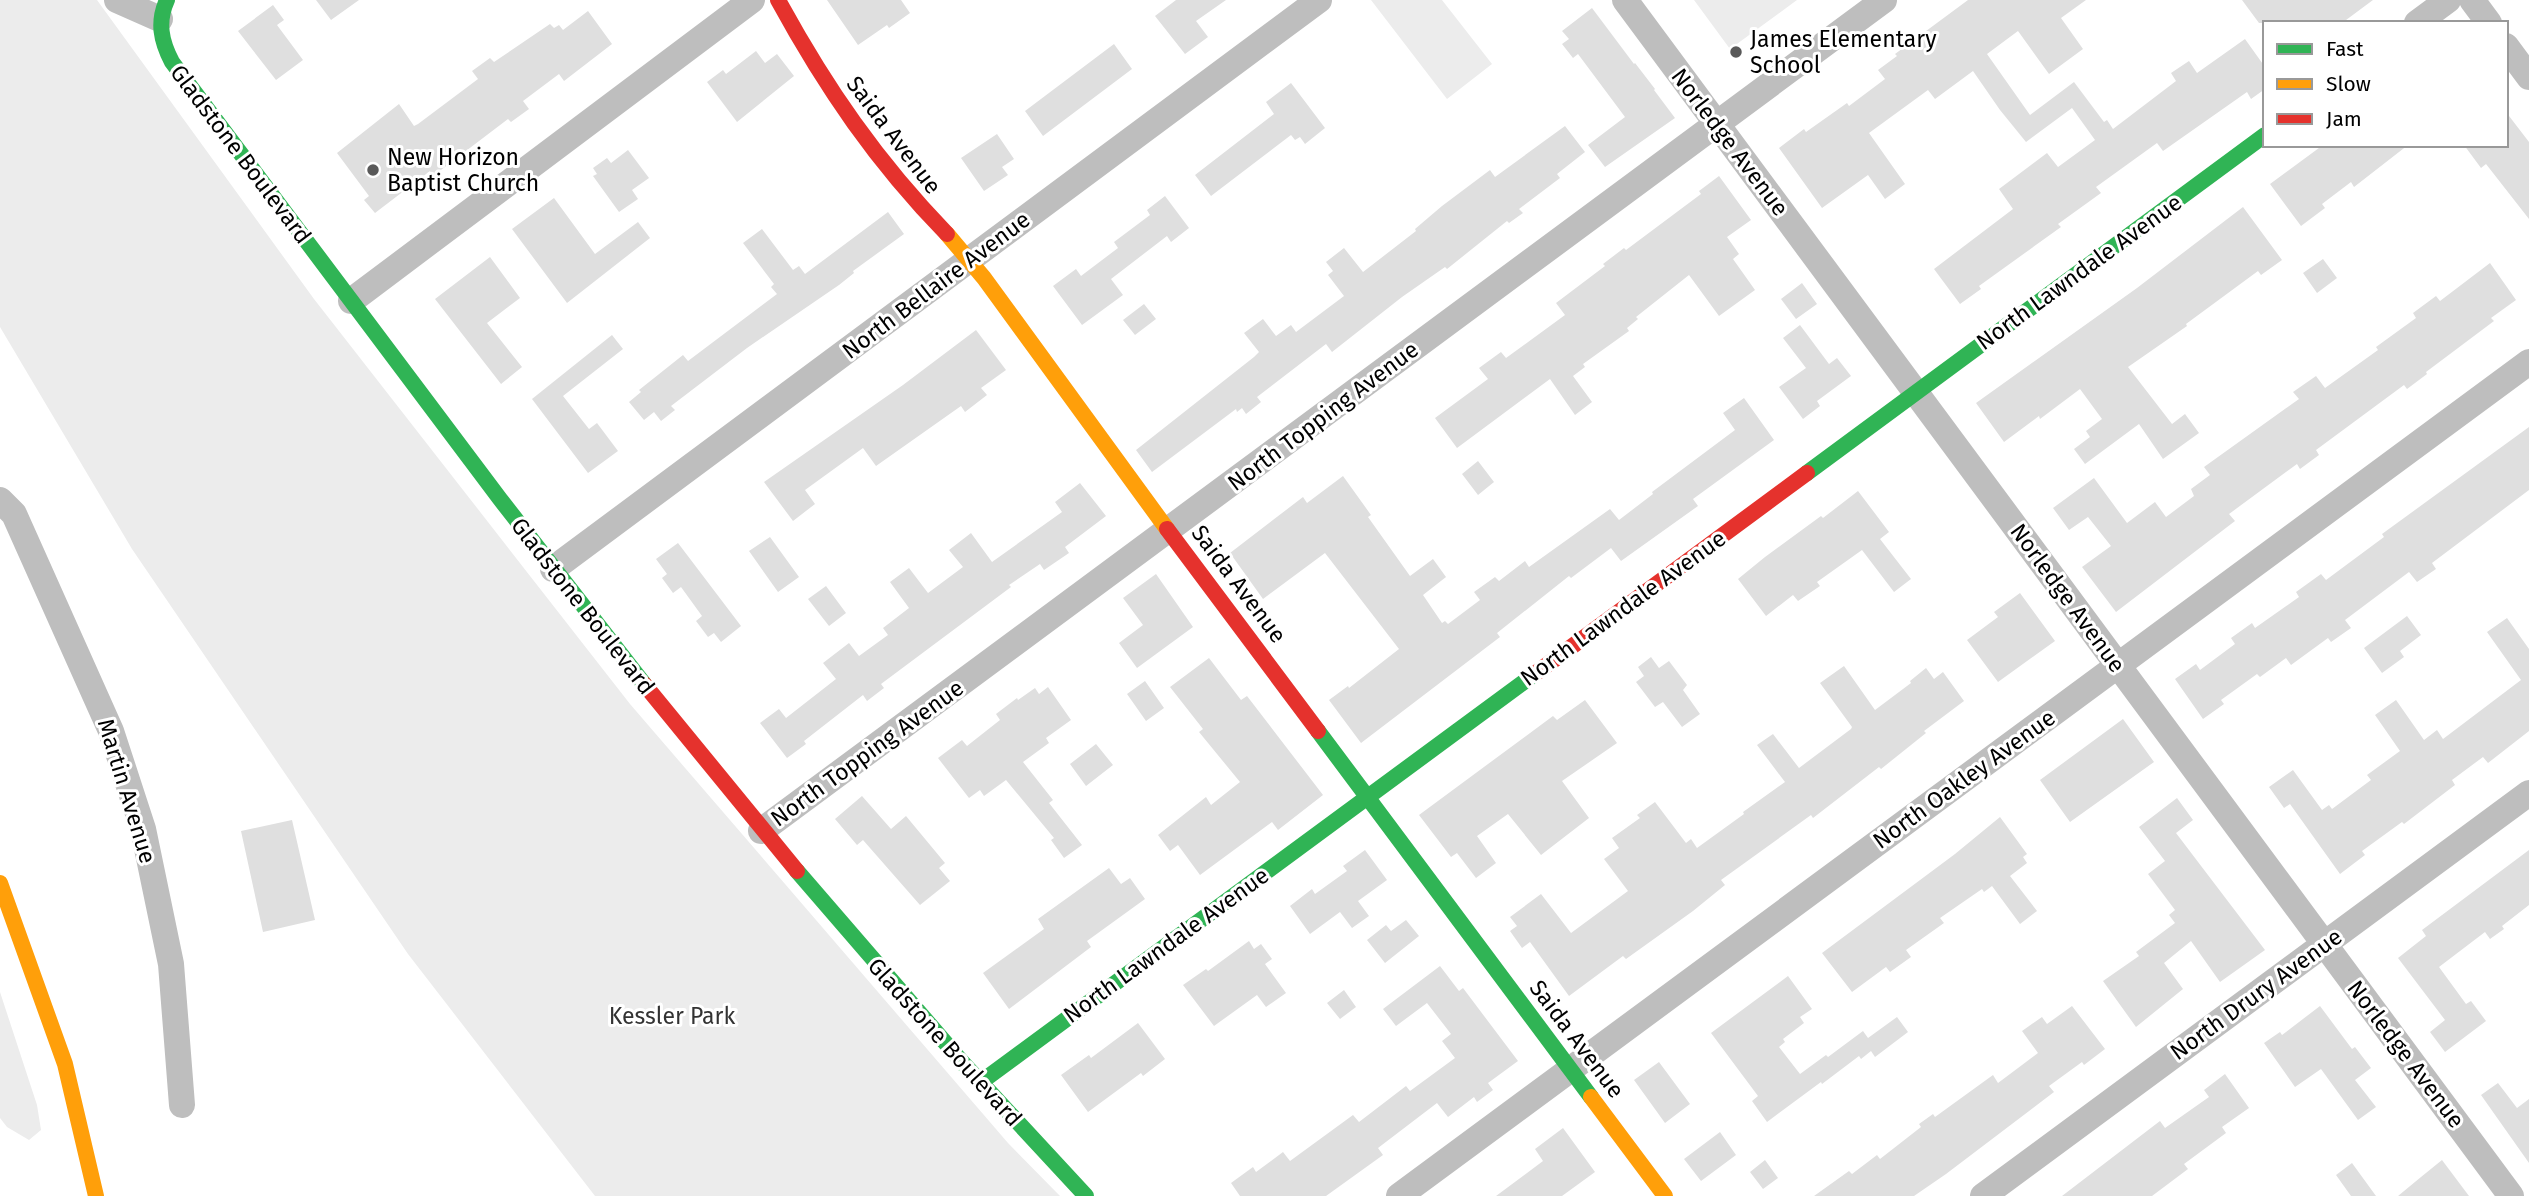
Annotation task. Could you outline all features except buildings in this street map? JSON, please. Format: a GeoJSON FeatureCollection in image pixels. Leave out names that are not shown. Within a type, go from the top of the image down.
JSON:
{"type":"FeatureCollection","features":[{"type":"Feature","properties":{"kind":"street","name":"Gladstone Boulevard"},"geometry":{"type":"LineString","coordinates":[[117,0],[164,10],[160,34],[164,49],[173,62],[553,569],[761,831],[854,940],[1086,1196]]}},
{"type":"Feature","properties":{"kind":"street"},"geometry":{"type":"LineString","coordinates":[[351,301],[752,0]]}},
{"type":"Feature","properties":{"kind":"street","name":"Saida Avenue"},"geometry":{"type":"LineString","coordinates":[[778,0],[813,64],[863,136],[905,192],[970,259],[1119,465],[1170,529],[1665,1196]]}},
{"type":"Feature","properties":{"kind":"street","name":"North Bellaire Avenue"},"geometry":{"type":"LineString","coordinates":[[553,569],[1319,0]]}},
{"type":"Feature","properties":{"kind":"street","name":"Norledge Avenue"},"geometry":{"type":"LineString","coordinates":[[1625,0],[2511,1196]]}},
{"type":"Feature","properties":{"kind":"street","name":"North Topping Avenue"},"geometry":{"type":"LineString","coordinates":[[761,831],[1885,0]]}},
{"type":"Feature","properties":{"kind":"street"},"geometry":{"type":"LineString","coordinates":[[2420,21],[2448,0]]}},
{"type":"Feature","properties":{"kind":"street"},"geometry":{"type":"LineString","coordinates":[[2472,0],[2488,21]]}},
{"type":"Feature","properties":{"kind":"street"},"geometry":{"type":"LineString","coordinates":[[2508,49],[2529,77]]}},
{"type":"Feature","properties":{"kind":"street","name":"North Lawndale Avenue"},"geometry":{"type":"LineString","coordinates":[[981,1082],[2263,136]]}},
{"type":"Feature","properties":{"kind":"street","name":"North Oakley Avenue"},"geometry":{"type":"LineString","coordinates":[[1399,1196],[2529,362]]}},
{"type":"Feature","properties":{"kind":"street","name":"Martin Avenue"},"geometry":{"type":"LineString","coordinates":[[0,500],[14,514],[111,731],[143,829],[171,964],[182,1105]]}},
{"type":"Feature","properties":{"kind":"street","name":"North Drury Avenue"},"geometry":{"type":"LineString","coordinates":[[1983,1196],[2529,793]]}},
{"type":"Feature","properties":{"kind":"street"},"geometry":{"type":"LineString","coordinates":[[0,883],[65,1065],[96,1196]]}},
{"type":"Feature","properties":{"kind":"green space","name":"Kessler Park"},"geometry":{"type":"Polygon","coordinates":[[[0,0],[97,0],[314,299],[630,704],[1008,1143],[1060,1196],[595,1196],[408,954],[132,549],[0,327],[0,0]]]}},
{"type":"Feature","properties":{"kind":"green space"},"geometry":{"type":"Polygon","coordinates":[[[1371,0],[1442,0],[1492,64],[1447,99],[1371,0]]]}},
{"type":"Feature","properties":{"kind":"green space"},"geometry":{"type":"Polygon","coordinates":[[[1694,0],[1797,0],[1730,49],[1694,0]]]}},
{"type":"Feature","properties":{"kind":"green space"},"geometry":{"type":"Polygon","coordinates":[[[0,992],[37,1105],[41,1130],[29,1140],[7,1127],[0,1118],[0,992]]]}},
{"type":"Feature","properties":{"kind":"traffic: fast"},"geometry":{"type":"LineString","coordinates":[[167,0],[161,24],[165,47],[172,62],[500,499],[644,684]]}},
{"type":"Feature","properties":{"kind":"traffic: fast"},"geometry":{"type":"LineString","coordinates":[[1807,473],[2263,136]]}},
{"type":"Feature","properties":{"kind":"traffic: fast"},"geometry":{"type":"LineString","coordinates":[[981,1082],[1536,673]]}},
{"type":"Feature","properties":{"kind":"traffic: fast"},"geometry":{"type":"LineString","coordinates":[[1318,731],[1591,1097]]}},
{"type":"Feature","properties":{"kind":"traffic: fast"},"geometry":{"type":"LineString","coordinates":[[797,871],[962,1062],[1086,1196]]}},
{"type":"Feature","properties":{"kind":"traffic: slow"},"geometry":{"type":"LineString","coordinates":[[947,234],[984,278],[1167,529]]}},
{"type":"Feature","properties":{"kind":"traffic: slow"},"geometry":{"type":"LineString","coordinates":[[0,883],[65,1064],[96,1196]]}},
{"type":"Feature","properties":{"kind":"traffic: slow"},"geometry":{"type":"LineString","coordinates":[[1591,1097],[1665,1196]]}},
{"type":"Feature","properties":{"kind":"traffic: jam"},"geometry":{"type":"LineString","coordinates":[[778,0],[815,64],[854,123],[875,152],[947,234]]}},
{"type":"Feature","properties":{"kind":"traffic: jam"},"geometry":{"type":"LineString","coordinates":[[1536,673],[1807,473]]}},
{"type":"Feature","properties":{"kind":"traffic: jam"},"geometry":{"type":"LineString","coordinates":[[1167,529],[1318,731]]}},
{"type":"Feature","properties":{"kind":"traffic: jam"},"geometry":{"type":"LineString","coordinates":[[644,684],[797,871]]}},
{"type":"Feature","properties":{"kind":"place","name":"James Elementary School"},"geometry":{"type":"Point","coordinates":[1736,52]}},
{"type":"Feature","properties":{"kind":"place","name":"New Horizon Baptist Church"},"geometry":{"type":"Point","coordinates":[373,170]}}]}
